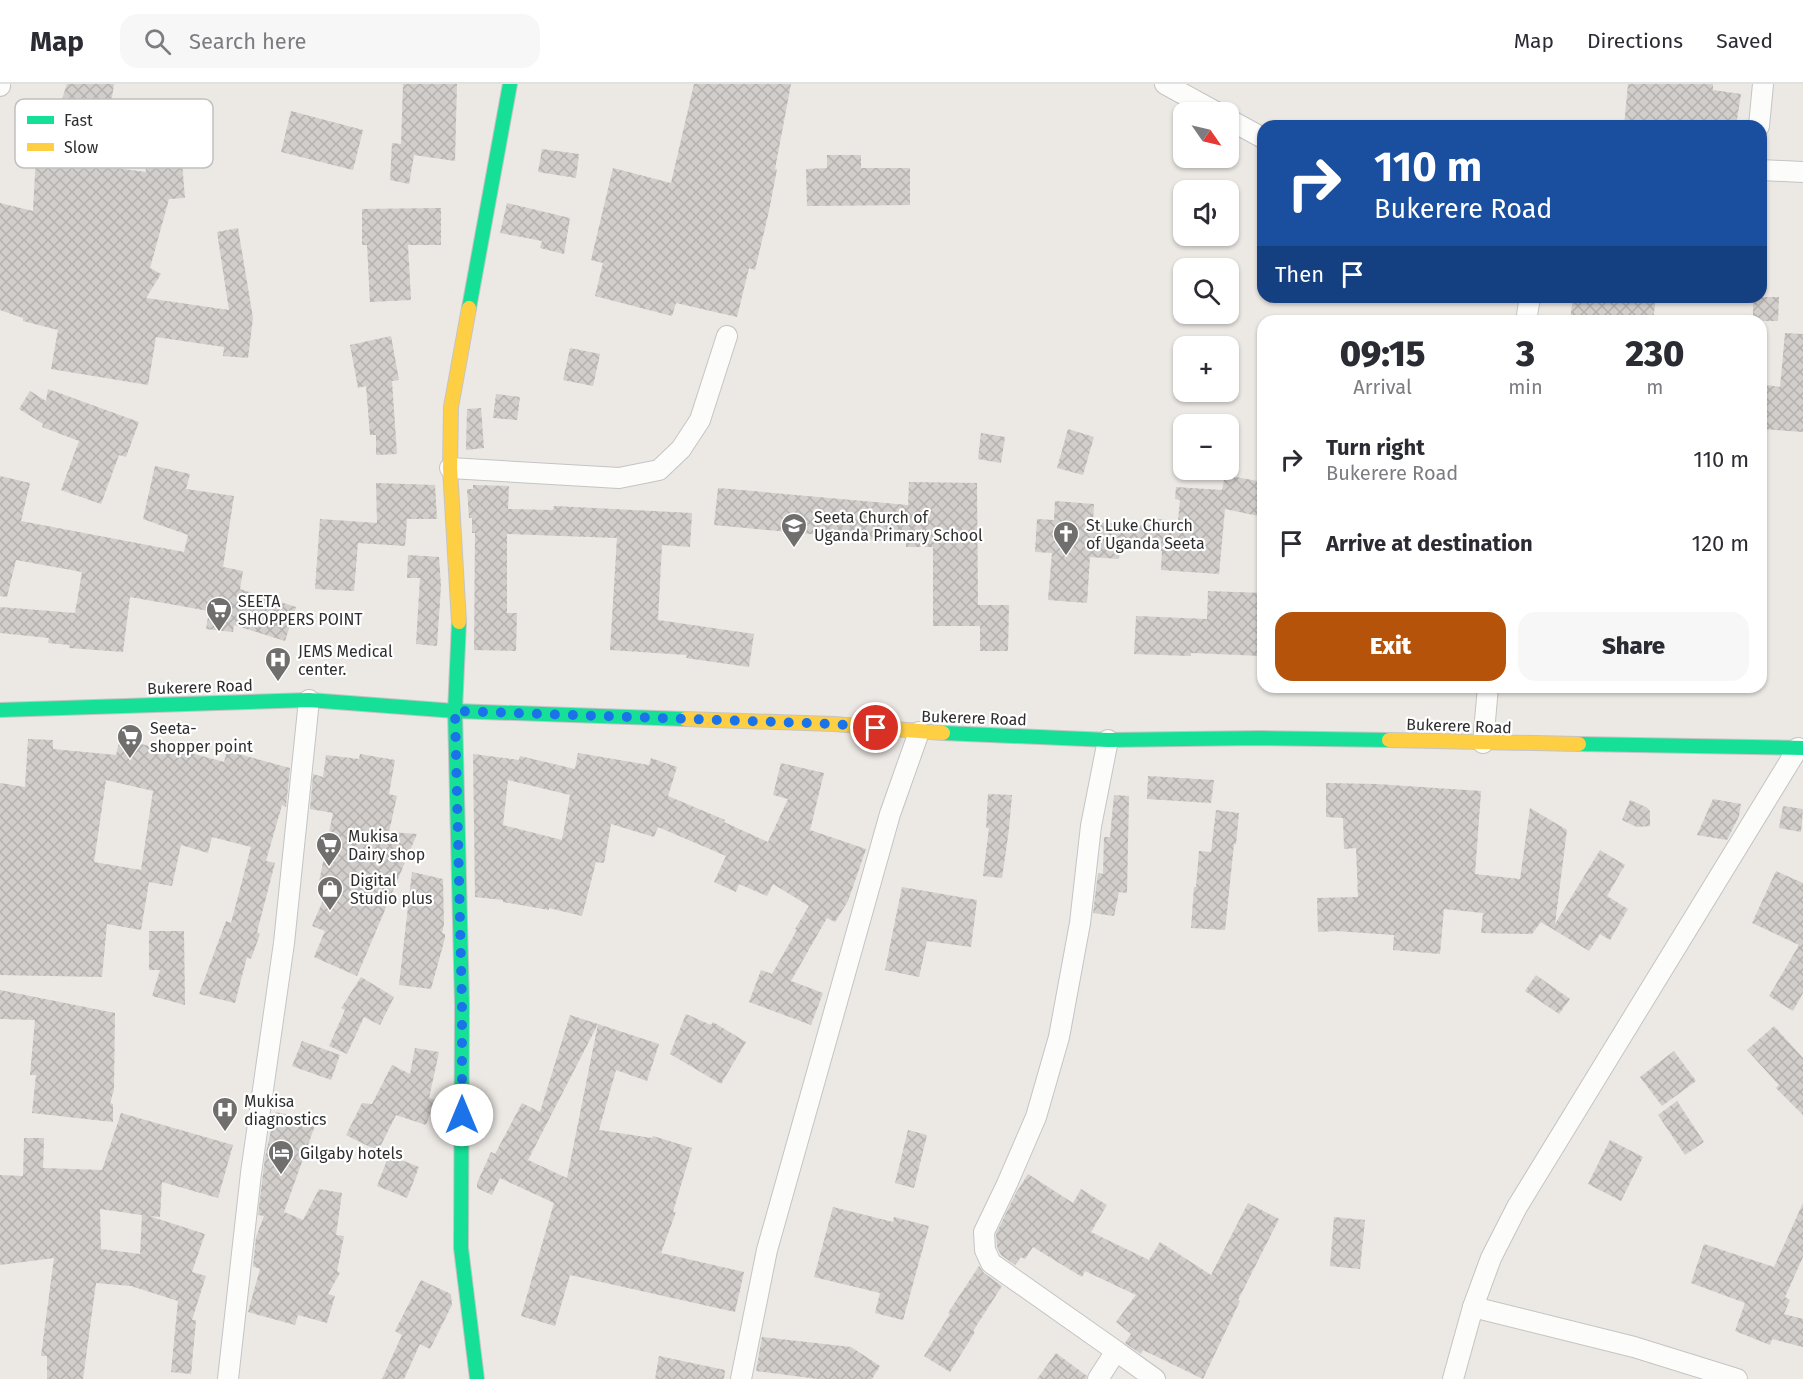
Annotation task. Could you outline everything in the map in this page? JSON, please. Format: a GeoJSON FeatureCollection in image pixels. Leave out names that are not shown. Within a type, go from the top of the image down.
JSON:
{"type":"FeatureCollection","features":[{"type":"Feature","properties":{"kind":"main road"},"geometry":{"type":"LineString","coordinates":[[477,1379],[461,1248],[462,1005],[455,711],[459,626],[450,468],[451,407],[510,84]]}},
{"type":"Feature","properties":{"kind":"main road","name":"Bukerere Road"},"geometry":{"type":"LineString","coordinates":[[0,710],[309,700],[455,711],[834,724],[919,732],[1108,740],[1261,738],[1800,748]]}},
{"type":"Feature","properties":{"kind":"street"},"geometry":{"type":"LineString","coordinates":[[1165,84],[1198,102]]}},
{"type":"Feature","properties":{"kind":"street"},"geometry":{"type":"LineString","coordinates":[[1760,120],[1763,84]]}},
{"type":"Feature","properties":{"kind":"street"},"geometry":{"type":"LineString","coordinates":[[1239,125],[1257,135]]}},
{"type":"Feature","properties":{"kind":"street"},"geometry":{"type":"LineString","coordinates":[[1767,170],[1803,172]]}},
{"type":"Feature","properties":{"kind":"street"},"geometry":{"type":"LineString","coordinates":[[450,468],[619,478],[659,470],[681,449],[700,420],[727,336]]}},
{"type":"Feature","properties":{"kind":"street"},"geometry":{"type":"LineString","coordinates":[[1483,743],[1487,693]]}},
{"type":"Feature","properties":{"kind":"street"},"geometry":{"type":"LineString","coordinates":[[228,1379],[251,1173],[284,943],[309,700]]}},
{"type":"Feature","properties":{"kind":"street"},"geometry":{"type":"LineString","coordinates":[[741,1379],[767,1250],[779,1206],[890,814],[919,732]]}},
{"type":"Feature","properties":{"kind":"street"},"geometry":{"type":"LineString","coordinates":[[1108,740],[1091,826],[1080,923],[1059,1037],[1035,1117],[984,1232],[985,1250],[991,1263],[1155,1379]]}},
{"type":"Feature","properties":{"kind":"street"},"geometry":{"type":"LineString","coordinates":[[1453,1379],[1473,1308],[1491,1258],[1517,1207],[1800,748]]}},
{"type":"Feature","properties":{"kind":"street"},"geometry":{"type":"LineString","coordinates":[[1473,1308],[1634,1347],[1737,1379]]}},
{"type":"Feature","properties":{"kind":"street"},"geometry":{"type":"LineString","coordinates":[[1098,1379],[1116,1351]]}},
{"type":"Feature","properties":{"kind":"building"},"geometry":{"type":"Polygon","coordinates":[[[67,84],[114,84],[112,99],[62,99],[67,84]]]}},
{"type":"Feature","properties":{"kind":"building"},"geometry":{"type":"Polygon","coordinates":[[[403,84],[457,84],[455,161],[414,155],[409,184],[390,180],[392,143],[401,144],[403,84]]]}},
{"type":"Feature","properties":{"kind":"building"},"geometry":{"type":"Polygon","coordinates":[[[694,84],[791,84],[769,211],[755,270],[749,268],[737,317],[676,303],[672,316],[595,296],[603,263],[591,260],[613,168],[671,183],[694,84]]]}},
{"type":"Feature","properties":{"kind":"building"},"geometry":{"type":"Polygon","coordinates":[[[1628,84],[1713,84],[1713,90],[1741,94],[1737,120],[1625,120],[1628,84]]]}},
{"type":"Feature","properties":{"kind":"building"},"geometry":{"type":"Polygon","coordinates":[[[291,111],[363,130],[353,170],[281,152],[291,111]]]}},
{"type":"Feature","properties":{"kind":"building"},"geometry":{"type":"Polygon","coordinates":[[[542,149],[579,154],[576,178],[538,172],[542,149]]]}},
{"type":"Feature","properties":{"kind":"building"},"geometry":{"type":"Polygon","coordinates":[[[827,155],[861,155],[861,168],[910,168],[910,205],[807,206],[806,169],[827,168],[827,155]]]}},
{"type":"Feature","properties":{"kind":"building"},"geometry":{"type":"Polygon","coordinates":[[[35,168],[117,168],[146,172],[146,168],[182,168],[185,198],[169,199],[150,268],[161,274],[146,298],[229,310],[217,232],[238,228],[253,318],[248,358],[223,356],[224,347],[156,337],[148,385],[51,369],[58,330],[23,321],[23,318],[0,310],[0,203],[33,211],[35,168]]]}},
{"type":"Feature","properties":{"kind":"building"},"geometry":{"type":"Polygon","coordinates":[[[507,203],[570,218],[564,254],[540,248],[542,241],[500,233],[507,203]]]}},
{"type":"Feature","properties":{"kind":"building"},"geometry":{"type":"Polygon","coordinates":[[[441,208],[441,245],[408,245],[411,300],[370,302],[367,245],[362,245],[362,209],[441,208]]]}},
{"type":"Feature","properties":{"kind":"building"},"geometry":{"type":"Polygon","coordinates":[[[1767,297],[1779,297],[1778,321],[1767,321],[1767,315],[1753,315],[1753,303],[1767,303],[1767,297]]]}},
{"type":"Feature","properties":{"kind":"building"},"geometry":{"type":"Polygon","coordinates":[[[1572,303],[1655,303],[1654,315],[1571,315],[1572,303]]]}},
{"type":"Feature","properties":{"kind":"building"},"geometry":{"type":"Polygon","coordinates":[[[1785,333],[1803,334],[1803,432],[1767,429],[1767,385],[1780,387],[1785,333]]]}},
{"type":"Feature","properties":{"kind":"building"},"geometry":{"type":"Polygon","coordinates":[[[391,336],[399,380],[392,381],[397,454],[376,455],[376,435],[370,435],[366,386],[358,388],[350,345],[391,336]]]}},
{"type":"Feature","properties":{"kind":"building"},"geometry":{"type":"Polygon","coordinates":[[[570,348],[600,354],[593,386],[563,380],[570,348]]]}},
{"type":"Feature","properties":{"kind":"building"},"geometry":{"type":"Polygon","coordinates":[[[48,389],[139,422],[126,457],[119,455],[101,504],[61,490],[79,441],[42,427],[43,424],[19,409],[30,391],[46,401],[48,389]]]}},
{"type":"Feature","properties":{"kind":"building"},"geometry":{"type":"Polygon","coordinates":[[[496,394],[520,397],[517,420],[493,418],[496,394]]]}},
{"type":"Feature","properties":{"kind":"building"},"geometry":{"type":"Polygon","coordinates":[[[481,408],[484,448],[466,450],[467,409],[481,408]]]}},
{"type":"Feature","properties":{"kind":"building"},"geometry":{"type":"Polygon","coordinates":[[[1068,429],[1094,437],[1083,475],[1057,468],[1068,429]]]}},
{"type":"Feature","properties":{"kind":"building"},"geometry":{"type":"Polygon","coordinates":[[[981,433],[1005,437],[1001,463],[978,459],[981,433]]]}},
{"type":"Feature","properties":{"kind":"building"},"geometry":{"type":"Polygon","coordinates":[[[155,466],[190,474],[186,489],[234,496],[223,567],[243,571],[240,589],[296,607],[285,641],[234,625],[233,632],[206,629],[209,611],[130,597],[123,652],[69,648],[70,645],[48,643],[49,638],[0,633],[0,607],[75,613],[82,572],[16,560],[7,597],[0,596],[0,476],[30,483],[21,521],[184,552],[188,535],[143,519],[155,466]]]}},
{"type":"Feature","properties":{"kind":"building"},"geometry":{"type":"Polygon","coordinates":[[[1239,478],[1257,481],[1257,516],[1225,509],[1219,574],[1161,570],[1162,551],[1120,547],[1119,559],[1090,557],[1087,603],[1048,600],[1052,553],[1035,552],[1037,519],[1054,520],[1055,501],[1094,504],[1093,522],[1157,526],[1157,519],[1178,521],[1180,500],[1175,499],[1176,487],[1222,490],[1224,480],[1239,480],[1239,478]]]}},
{"type":"Feature","properties":{"kind":"building"},"geometry":{"type":"Polygon","coordinates":[[[909,482],[977,483],[978,605],[1009,605],[1008,651],[980,651],[980,626],[933,626],[933,547],[906,547],[906,543],[714,525],[718,488],[908,505],[909,482]]]}},
{"type":"Feature","properties":{"kind":"building"},"geometry":{"type":"Polygon","coordinates":[[[376,483],[435,485],[437,519],[407,519],[405,546],[358,543],[354,591],[315,589],[320,519],[377,523],[376,483]]]}},
{"type":"Feature","properties":{"kind":"building"},"geometry":{"type":"Polygon","coordinates":[[[473,485],[509,486],[508,509],[553,510],[554,506],[692,513],[690,547],[662,545],[658,620],[754,634],[749,667],[686,658],[687,655],[610,650],[617,538],[507,534],[507,613],[517,613],[516,651],[474,650],[475,533],[472,533],[472,518],[469,518],[467,489],[473,489],[473,485]]]}},
{"type":"Feature","properties":{"kind":"building"},"geometry":{"type":"Polygon","coordinates":[[[408,555],[439,557],[441,586],[437,646],[416,644],[420,578],[407,578],[408,555]]]}},
{"type":"Feature","properties":{"kind":"building"},"geometry":{"type":"Polygon","coordinates":[[[1208,591],[1257,593],[1257,656],[1191,653],[1191,656],[1134,654],[1136,616],[1207,619],[1208,591]]]}},
{"type":"Feature","properties":{"kind":"building"},"geometry":{"type":"Polygon","coordinates":[[[28,739],[53,740],[53,749],[116,755],[120,739],[179,753],[180,750],[224,762],[227,751],[290,768],[286,807],[282,805],[266,861],[275,863],[257,932],[260,934],[251,959],[247,957],[235,1003],[199,994],[226,921],[231,923],[251,847],[212,837],[208,853],[181,845],[172,886],[149,882],[141,930],[107,924],[102,977],[0,975],[0,783],[25,787],[28,739]],[[106,780],[94,862],[141,870],[153,791],[106,780]]]}},
{"type":"Feature","properties":{"kind":"building"},"geometry":{"type":"Polygon","coordinates":[[[578,753],[649,765],[651,758],[677,767],[668,796],[725,820],[724,822],[768,842],[788,799],[773,795],[781,763],[824,773],[810,830],[866,849],[848,901],[835,922],[827,918],[791,981],[823,993],[811,1025],[749,1002],[761,970],[772,974],[809,906],[773,884],[767,896],[739,884],[736,892],[714,882],[726,856],[658,827],[654,837],[611,824],[604,863],[596,862],[582,916],[549,908],[549,910],[503,902],[503,900],[475,897],[473,754],[519,760],[520,756],[575,769],[578,753]],[[508,780],[503,825],[562,840],[570,795],[508,780]]]}},
{"type":"Feature","properties":{"kind":"building"},"geometry":{"type":"Polygon","coordinates":[[[360,754],[395,760],[389,794],[397,796],[389,832],[417,834],[357,976],[314,957],[325,931],[312,926],[326,893],[317,892],[333,813],[310,809],[313,774],[323,777],[326,755],[359,759],[360,754]]]}},
{"type":"Feature","properties":{"kind":"building"},"geometry":{"type":"Polygon","coordinates":[[[1148,776],[1214,780],[1211,803],[1147,799],[1148,776]]]}},
{"type":"Feature","properties":{"kind":"building"},"geometry":{"type":"Polygon","coordinates":[[[1326,783],[1481,791],[1475,874],[1520,879],[1530,808],[1567,830],[1555,924],[1600,850],[1625,865],[1607,896],[1628,909],[1610,940],[1600,934],[1589,951],[1541,922],[1532,934],[1481,933],[1483,913],[1444,909],[1440,954],[1393,950],[1394,935],[1318,932],[1317,898],[1358,897],[1356,848],[1344,849],[1343,818],[1326,817],[1326,783]]]}},
{"type":"Feature","properties":{"kind":"building"},"geometry":{"type":"Polygon","coordinates":[[[988,794],[1012,795],[1002,878],[983,876],[989,828],[986,828],[988,794]]]}},
{"type":"Feature","properties":{"kind":"building"},"geometry":{"type":"Polygon","coordinates":[[[1114,795],[1129,796],[1127,893],[1119,892],[1114,916],[1093,913],[1098,873],[1103,874],[1104,837],[1110,837],[1114,795]]]}},
{"type":"Feature","properties":{"kind":"building"},"geometry":{"type":"Polygon","coordinates":[[[1713,799],[1741,804],[1739,816],[1727,840],[1697,835],[1713,799]]]}},
{"type":"Feature","properties":{"kind":"building"},"geometry":{"type":"Polygon","coordinates":[[[1630,800],[1650,811],[1650,826],[1637,827],[1622,820],[1630,800]]]}},
{"type":"Feature","properties":{"kind":"building"},"geometry":{"type":"Polygon","coordinates":[[[1783,806],[1803,809],[1801,832],[1779,828],[1783,806]]]}},
{"type":"Feature","properties":{"kind":"building"},"geometry":{"type":"Polygon","coordinates":[[[1216,810],[1239,813],[1225,930],[1191,928],[1199,851],[1211,852],[1216,810]]]}},
{"type":"Feature","properties":{"kind":"building"},"geometry":{"type":"Polygon","coordinates":[[[1776,871],[1803,883],[1803,993],[1793,1011],[1769,996],[1799,945],[1752,923],[1776,871]]]}},
{"type":"Feature","properties":{"kind":"building"},"geometry":{"type":"Polygon","coordinates":[[[412,872],[443,879],[444,924],[442,933],[445,934],[445,938],[431,989],[399,985],[412,872]]]}},
{"type":"Feature","properties":{"kind":"building"},"geometry":{"type":"Polygon","coordinates":[[[902,887],[977,900],[971,947],[927,941],[919,977],[885,970],[902,887]]]}},
{"type":"Feature","properties":{"kind":"building"},"geometry":{"type":"Polygon","coordinates":[[[149,931],[184,931],[185,1005],[152,996],[160,970],[149,970],[149,931]]]}},
{"type":"Feature","properties":{"kind":"building"},"geometry":{"type":"Polygon","coordinates":[[[1536,975],[1570,999],[1559,1014],[1525,991],[1536,975]]]}},
{"type":"Feature","properties":{"kind":"building"},"geometry":{"type":"Polygon","coordinates":[[[361,977],[394,997],[380,1025],[364,1017],[347,1054],[329,1046],[345,1010],[341,1008],[361,977]]]}},
{"type":"Feature","properties":{"kind":"building"},"geometry":{"type":"Polygon","coordinates":[[[0,990],[115,1013],[114,1090],[110,1103],[113,1104],[113,1122],[32,1113],[36,1075],[30,1075],[35,1020],[0,1019],[0,990]]]}},
{"type":"Feature","properties":{"kind":"building"},"geometry":{"type":"Polygon","coordinates":[[[686,1014],[711,1025],[713,1022],[746,1042],[721,1084],[670,1054],[686,1014]]]}},
{"type":"Feature","properties":{"kind":"building"},"geometry":{"type":"Polygon","coordinates":[[[570,1015],[598,1024],[659,1044],[647,1081],[616,1070],[599,1130],[652,1138],[653,1136],[692,1148],[673,1212],[676,1212],[661,1253],[744,1272],[735,1312],[570,1275],[555,1326],[521,1316],[554,1203],[500,1178],[492,1195],[477,1188],[477,1183],[491,1152],[495,1154],[522,1103],[540,1112],[570,1015]],[[598,1024],[528,1160],[567,1178],[598,1024]]]}},
{"type":"Feature","properties":{"kind":"building"},"geometry":{"type":"Polygon","coordinates":[[[1774,1026],[1803,1058],[1803,1115],[1776,1088],[1779,1085],[1747,1050],[1774,1026]]]}},
{"type":"Feature","properties":{"kind":"building"},"geometry":{"type":"Polygon","coordinates":[[[302,1041],[340,1055],[331,1080],[292,1066],[302,1041]]]}},
{"type":"Feature","properties":{"kind":"building"},"geometry":{"type":"Polygon","coordinates":[[[415,1048],[439,1052],[429,1098],[435,1100],[426,1125],[396,1115],[378,1151],[346,1135],[362,1103],[372,1104],[392,1065],[410,1074],[415,1048]]]}},
{"type":"Feature","properties":{"kind":"building"},"geometry":{"type":"Polygon","coordinates":[[[1674,1051],[1696,1081],[1662,1106],[1640,1077],[1674,1051]]]}},
{"type":"Feature","properties":{"kind":"building"},"geometry":{"type":"Polygon","coordinates":[[[1677,1101],[1704,1142],[1685,1155],[1658,1115],[1677,1101]]]}},
{"type":"Feature","properties":{"kind":"building"},"geometry":{"type":"Polygon","coordinates":[[[275,1112],[317,1120],[284,1212],[303,1220],[319,1189],[342,1193],[336,1235],[344,1236],[337,1271],[340,1273],[328,1294],[335,1296],[327,1323],[298,1315],[295,1325],[248,1312],[260,1269],[253,1266],[256,1237],[264,1216],[258,1215],[265,1157],[275,1112]]]}},
{"type":"Feature","properties":{"kind":"building"},"geometry":{"type":"Polygon","coordinates":[[[121,1113],[233,1145],[218,1198],[162,1182],[160,1217],[149,1216],[205,1234],[192,1272],[206,1276],[192,1320],[196,1320],[191,1374],[171,1372],[178,1301],[131,1286],[96,1283],[83,1379],[47,1379],[47,1356],[41,1356],[54,1258],[0,1265],[0,1175],[23,1176],[24,1138],[44,1138],[43,1168],[102,1170],[121,1113]],[[100,1209],[101,1249],[140,1254],[142,1215],[100,1209]]]}},
{"type":"Feature","properties":{"kind":"building"},"geometry":{"type":"Polygon","coordinates":[[[908,1130],[927,1135],[914,1188],[895,1183],[908,1130]]]}},
{"type":"Feature","properties":{"kind":"building"},"geometry":{"type":"Polygon","coordinates":[[[1610,1140],[1643,1157],[1621,1201],[1588,1184],[1610,1140]]]}},
{"type":"Feature","properties":{"kind":"building"},"geometry":{"type":"Polygon","coordinates":[[[389,1155],[419,1167],[407,1198],[377,1186],[389,1155]]]}},
{"type":"Feature","properties":{"kind":"building"},"geometry":{"type":"Polygon","coordinates":[[[1028,1174],[1073,1203],[1081,1189],[1107,1205],[1091,1232],[1149,1260],[1160,1242],[1211,1275],[1248,1203],[1279,1219],[1238,1300],[1240,1301],[1203,1379],[1143,1350],[1141,1354],[1125,1343],[1131,1334],[1116,1322],[1136,1295],[1085,1271],[1082,1277],[1033,1247],[1025,1259],[1021,1257],[1015,1265],[1001,1255],[997,1247],[996,1234],[1028,1174]]]}},
{"type":"Feature","properties":{"kind":"building"},"geometry":{"type":"Polygon","coordinates":[[[1803,1203],[1803,1257],[1785,1297],[1790,1300],[1784,1314],[1803,1319],[1803,1347],[1772,1339],[1770,1345],[1735,1331],[1745,1303],[1691,1283],[1704,1244],[1774,1267],[1803,1203]]]}},
{"type":"Feature","properties":{"kind":"building"},"geometry":{"type":"Polygon","coordinates":[[[833,1207],[893,1222],[894,1217],[929,1226],[903,1320],[875,1313],[880,1293],[814,1277],[833,1207]]]}},
{"type":"Feature","properties":{"kind":"building"},"geometry":{"type":"Polygon","coordinates":[[[1334,1217],[1365,1220],[1360,1269],[1330,1266],[1334,1217]]]}},
{"type":"Feature","properties":{"kind":"building"},"geometry":{"type":"Polygon","coordinates":[[[979,1266],[984,1273],[1002,1286],[950,1372],[924,1356],[950,1314],[948,1313],[979,1266]]]}},
{"type":"Feature","properties":{"kind":"building"},"geometry":{"type":"Polygon","coordinates":[[[421,1280],[451,1294],[452,1305],[430,1349],[420,1344],[404,1379],[382,1379],[402,1335],[395,1331],[421,1280]]]}},
{"type":"Feature","properties":{"kind":"building"},"geometry":{"type":"Polygon","coordinates":[[[762,1337],[851,1347],[880,1366],[872,1379],[818,1379],[756,1371],[762,1337]]]}},
{"type":"Feature","properties":{"kind":"building"},"geometry":{"type":"Polygon","coordinates":[[[1056,1353],[1087,1376],[1086,1379],[1037,1379],[1056,1353]]]}},
{"type":"Feature","properties":{"kind":"building"},"geometry":{"type":"Polygon","coordinates":[[[659,1356],[725,1370],[724,1379],[655,1379],[659,1356]]]}},
{"type":"Feature","properties":{"kind":"traffic: fast"},"geometry":{"type":"LineString","coordinates":[[469,308],[510,84]]}},
{"type":"Feature","properties":{"kind":"traffic: fast"},"geometry":{"type":"LineString","coordinates":[[459,622],[455,711],[462,1005],[461,1248],[477,1379]]}},
{"type":"Feature","properties":{"kind":"traffic: fast"},"geometry":{"type":"LineString","coordinates":[[0,710],[309,700],[455,711],[685,719]]}},
{"type":"Feature","properties":{"kind":"traffic: fast"},"geometry":{"type":"LineString","coordinates":[[943,733],[1108,740],[1261,738],[1389,740]]}},
{"type":"Feature","properties":{"kind":"traffic: fast"},"geometry":{"type":"LineString","coordinates":[[1579,744],[1803,748]]}},
{"type":"Feature","properties":{"kind":"traffic: slow"},"geometry":{"type":"LineString","coordinates":[[459,622],[450,468],[451,407],[469,308]]}},
{"type":"Feature","properties":{"kind":"traffic: slow"},"geometry":{"type":"LineString","coordinates":[[685,719],[834,724],[943,733]]}},
{"type":"Feature","properties":{"kind":"traffic: slow"},"geometry":{"type":"LineString","coordinates":[[1389,740],[1579,744]]}},
{"type":"Feature","properties":{"kind":"place","name":"Seeta Church of Uganda Primary School"},"geometry":{"type":"Point","coordinates":[794,549]}},
{"type":"Feature","properties":{"kind":"place","name":"St Luke Church of Uganda Seeta"},"geometry":{"type":"Point","coordinates":[1066,557]}},
{"type":"Feature","properties":{"kind":"place","name":"SEETA SHOPPERS POINT"},"geometry":{"type":"Point","coordinates":[219,633]}},
{"type":"Feature","properties":{"kind":"place","name":"JEMS Medical center."},"geometry":{"type":"Point","coordinates":[278,683]}},
{"type":"Feature","properties":{"kind":"place","name":"Seeta- shopper point"},"geometry":{"type":"Point","coordinates":[130,760]}},
{"type":"Feature","properties":{"kind":"place","name":"Mukisa Dairy shop"},"geometry":{"type":"Point","coordinates":[329,868]}},
{"type":"Feature","properties":{"kind":"place","name":"Digital Studio plus"},"geometry":{"type":"Point","coordinates":[330,912]}},
{"type":"Feature","properties":{"kind":"place","name":"Mukisa diagnostics"},"geometry":{"type":"Point","coordinates":[225,1133]}},
{"type":"Feature","properties":{"kind":"place","name":"Gilgaby hotels"},"geometry":{"type":"Point","coordinates":[281,1176]}},
{"type":"Feature","properties":{"kind":"route"},"geometry":{"type":"LineString","coordinates":[[462,1115],[462,1005],[455,711],[834,724],[876,728]]}}]}
